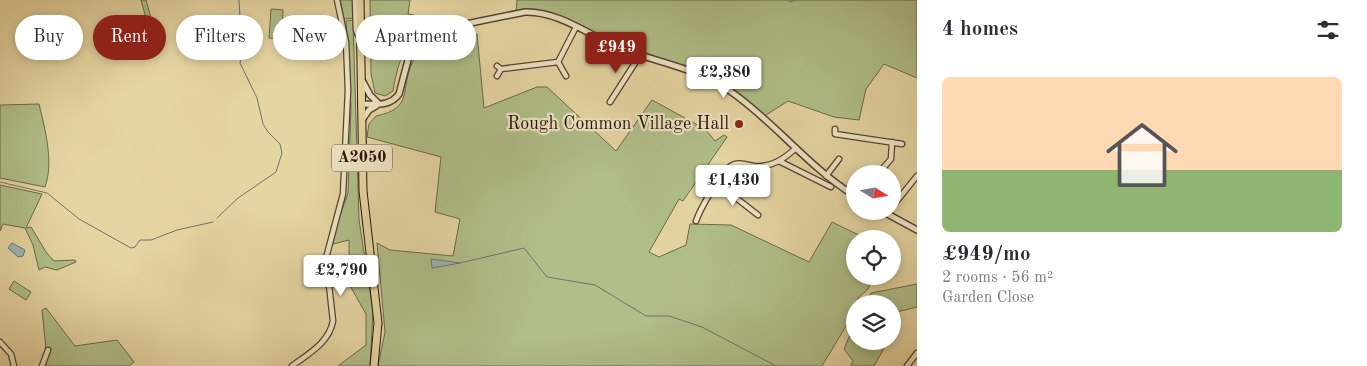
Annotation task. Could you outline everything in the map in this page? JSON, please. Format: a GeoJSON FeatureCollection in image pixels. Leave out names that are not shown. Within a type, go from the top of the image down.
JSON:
{"type":"FeatureCollection","features":[{"type":"Feature","properties":{"kind":"main road","name":"A2050"},"geometry":{"type":"LineString","coordinates":[[360,0],[360,15]]}},
{"type":"Feature","properties":{"kind":"main road","name":"A2050"},"geometry":{"type":"LineString","coordinates":[[361,60],[363,191],[378,323],[374,366]]}},
{"type":"Feature","properties":{"kind":"street"},"geometry":{"type":"LineString","coordinates":[[292,366],[324,341],[333,321],[326,265],[344,194],[348,90],[346,42],[338,0]]}},
{"type":"Feature","properties":{"kind":"street"},"geometry":{"type":"LineString","coordinates":[[355,0],[356,30]]}},
{"type":"Feature","properties":{"kind":"street"},"geometry":{"type":"LineString","coordinates":[[361,104],[387,104],[397,96],[412,45],[426,32],[525,12],[551,16],[616,46],[686,68],[728,90],[758,112],[825,175],[846,190]]}},
{"type":"Feature","properties":{"kind":"street"},"geometry":{"type":"LineString","coordinates":[[497,76],[499,68],[550,65],[558,62],[576,27]]}},
{"type":"Feature","properties":{"kind":"street"},"geometry":{"type":"LineString","coordinates":[[610,102],[635,63],[639,53]]}},
{"type":"Feature","properties":{"kind":"street"},"geometry":{"type":"LineString","coordinates":[[558,62],[566,76]]}},
{"type":"Feature","properties":{"kind":"street"},"geometry":{"type":"LineString","coordinates":[[361,77],[370,95],[379,104]]}},
{"type":"Feature","properties":{"kind":"street"},"geometry":{"type":"LineString","coordinates":[[361,121],[368,110],[379,104]]}},
{"type":"Feature","properties":{"kind":"street"},"geometry":{"type":"LineString","coordinates":[[835,129],[835,134],[841,137],[856,136],[902,144]]}},
{"type":"Feature","properties":{"kind":"street"},"geometry":{"type":"LineString","coordinates":[[885,165],[890,159],[892,142]]}},
{"type":"Feature","properties":{"kind":"street"},"geometry":{"type":"LineString","coordinates":[[696,221],[710,193],[732,164],[762,166],[779,161],[796,148]]}},
{"type":"Feature","properties":{"kind":"street"},"geometry":{"type":"LineString","coordinates":[[821,181],[839,159]]}},
{"type":"Feature","properties":{"kind":"street"},"geometry":{"type":"LineString","coordinates":[[779,161],[832,187]]}},
{"type":"Feature","properties":{"kind":"street"},"geometry":{"type":"LineString","coordinates":[[901,196],[917,176]]}},
{"type":"Feature","properties":{"kind":"street"},"geometry":{"type":"LineString","coordinates":[[718,184],[758,215]]}},
{"type":"Feature","properties":{"kind":"street"},"geometry":{"type":"LineString","coordinates":[[900,220],[917,230]]}},
{"type":"Feature","properties":{"kind":"street"},"geometry":{"type":"LineString","coordinates":[[0,342],[11,354],[14,366]]}},
{"type":"Feature","properties":{"kind":"street"},"geometry":{"type":"LineString","coordinates":[[42,366],[48,350]]}},
{"type":"Feature","properties":{"kind":"street"},"geometry":{"type":"LineString","coordinates":[[907,366],[917,352]]}},
{"type":"Feature","properties":{"kind":"green space"},"geometry":{"type":"Polygon","coordinates":[[[141,0],[146,0],[150,15],[145,15],[141,0]]]}},
{"type":"Feature","properties":{"kind":"green space"},"geometry":{"type":"Polygon","coordinates":[[[340,0],[354,0],[354,18],[346,19],[346,15],[343,15],[340,0]]]}},
{"type":"Feature","properties":{"kind":"green space"},"geometry":{"type":"Polygon","coordinates":[[[370,0],[410,0],[408,14],[413,15],[370,15],[370,0]]]}},
{"type":"Feature","properties":{"kind":"green space"},"geometry":{"type":"Polygon","coordinates":[[[517,0],[917,0],[917,78],[884,64],[866,89],[859,120],[834,117],[788,101],[763,117],[700,74],[617,46],[551,15],[516,13],[517,0]]]}},
{"type":"Feature","properties":{"kind":"green space"},"geometry":{"type":"Polygon","coordinates":[[[271,9],[283,10],[283,15],[273,15],[273,38],[269,38],[271,9]]]}},
{"type":"Feature","properties":{"kind":"green space"},"geometry":{"type":"Polygon","coordinates":[[[353,20],[359,220],[373,311],[370,366],[338,366],[366,345],[366,314],[349,284],[349,240],[333,244],[333,235],[348,193],[351,107],[346,21],[353,20]]]}},
{"type":"Feature","properties":{"kind":"green space"},"geometry":{"type":"Polygon","coordinates":[[[476,34],[484,108],[537,87],[547,87],[616,151],[652,100],[705,129],[715,141],[724,135],[727,137],[683,201],[679,199],[649,252],[659,257],[686,245],[690,224],[731,225],[809,262],[832,222],[849,230],[846,230],[846,285],[870,285],[861,295],[846,295],[846,326],[822,366],[378,366],[385,332],[377,243],[390,250],[453,256],[460,219],[435,212],[441,157],[367,137],[369,124],[376,116],[396,108],[401,102],[414,60],[476,60],[476,34]]]}},
{"type":"Feature","properties":{"kind":"green space"},"geometry":{"type":"Polygon","coordinates":[[[371,60],[401,60],[393,91],[385,96],[375,93],[371,74],[371,60]]]}},
{"type":"Feature","properties":{"kind":"green space"},"geometry":{"type":"Polygon","coordinates":[[[39,104],[49,156],[48,177],[45,187],[0,178],[0,105],[39,104]]]}},
{"type":"Feature","properties":{"kind":"green space"},"geometry":{"type":"Polygon","coordinates":[[[0,185],[42,194],[26,228],[31,227],[46,252],[54,261],[75,260],[76,262],[57,270],[45,267],[39,270],[33,245],[25,228],[3,224],[0,231],[0,185]]]}},
{"type":"Feature","properties":{"kind":"green space"},"geometry":{"type":"Polygon","coordinates":[[[14,281],[31,292],[26,300],[9,289],[14,281]]]}},
{"type":"Feature","properties":{"kind":"green space"},"geometry":{"type":"Polygon","coordinates":[[[917,284],[917,307],[901,311],[901,295],[870,295],[871,293],[917,284]]]}},
{"type":"Feature","properties":{"kind":"green space"},"geometry":{"type":"Polygon","coordinates":[[[46,308],[75,346],[117,340],[134,362],[129,366],[43,366],[50,349],[46,350],[42,310],[46,308]]]}},
{"type":"Feature","properties":{"kind":"green space"},"geometry":{"type":"Polygon","coordinates":[[[846,344],[846,350],[883,350],[874,366],[851,366],[853,361],[844,349],[846,344]]]}},
{"type":"Feature","properties":{"kind":"water"},"geometry":{"type":"Polygon","coordinates":[[[12,243],[25,250],[23,256],[18,257],[8,248],[12,243]]]}},
{"type":"Feature","properties":{"kind":"water"},"geometry":{"type":"Polygon","coordinates":[[[431,259],[460,263],[432,268],[431,259]]]}},
{"type":"Feature","properties":{"kind":"waterway"},"geometry":{"type":"LineString","coordinates":[[217,218],[238,198],[276,172],[282,153],[280,144],[263,124],[257,98],[240,63],[242,51],[239,0]]}},
{"type":"Feature","properties":{"kind":"waterway"},"geometry":{"type":"LineString","coordinates":[[788,0],[790,2],[796,0]]}},
{"type":"Feature","properties":{"kind":"waterway"},"geometry":{"type":"LineString","coordinates":[[0,182],[47,193],[79,219],[131,248],[135,247],[140,240],[151,240],[177,230],[213,222]]}},
{"type":"Feature","properties":{"kind":"waterway"},"geometry":{"type":"LineString","coordinates":[[460,263],[524,248],[547,277],[595,285],[646,316],[669,316],[702,327],[776,366]]}},
{"type":"Feature","properties":{"kind":"place","name":"Rough Common Village Hall"},"geometry":{"type":"Point","coordinates":[739,124]}}]}
